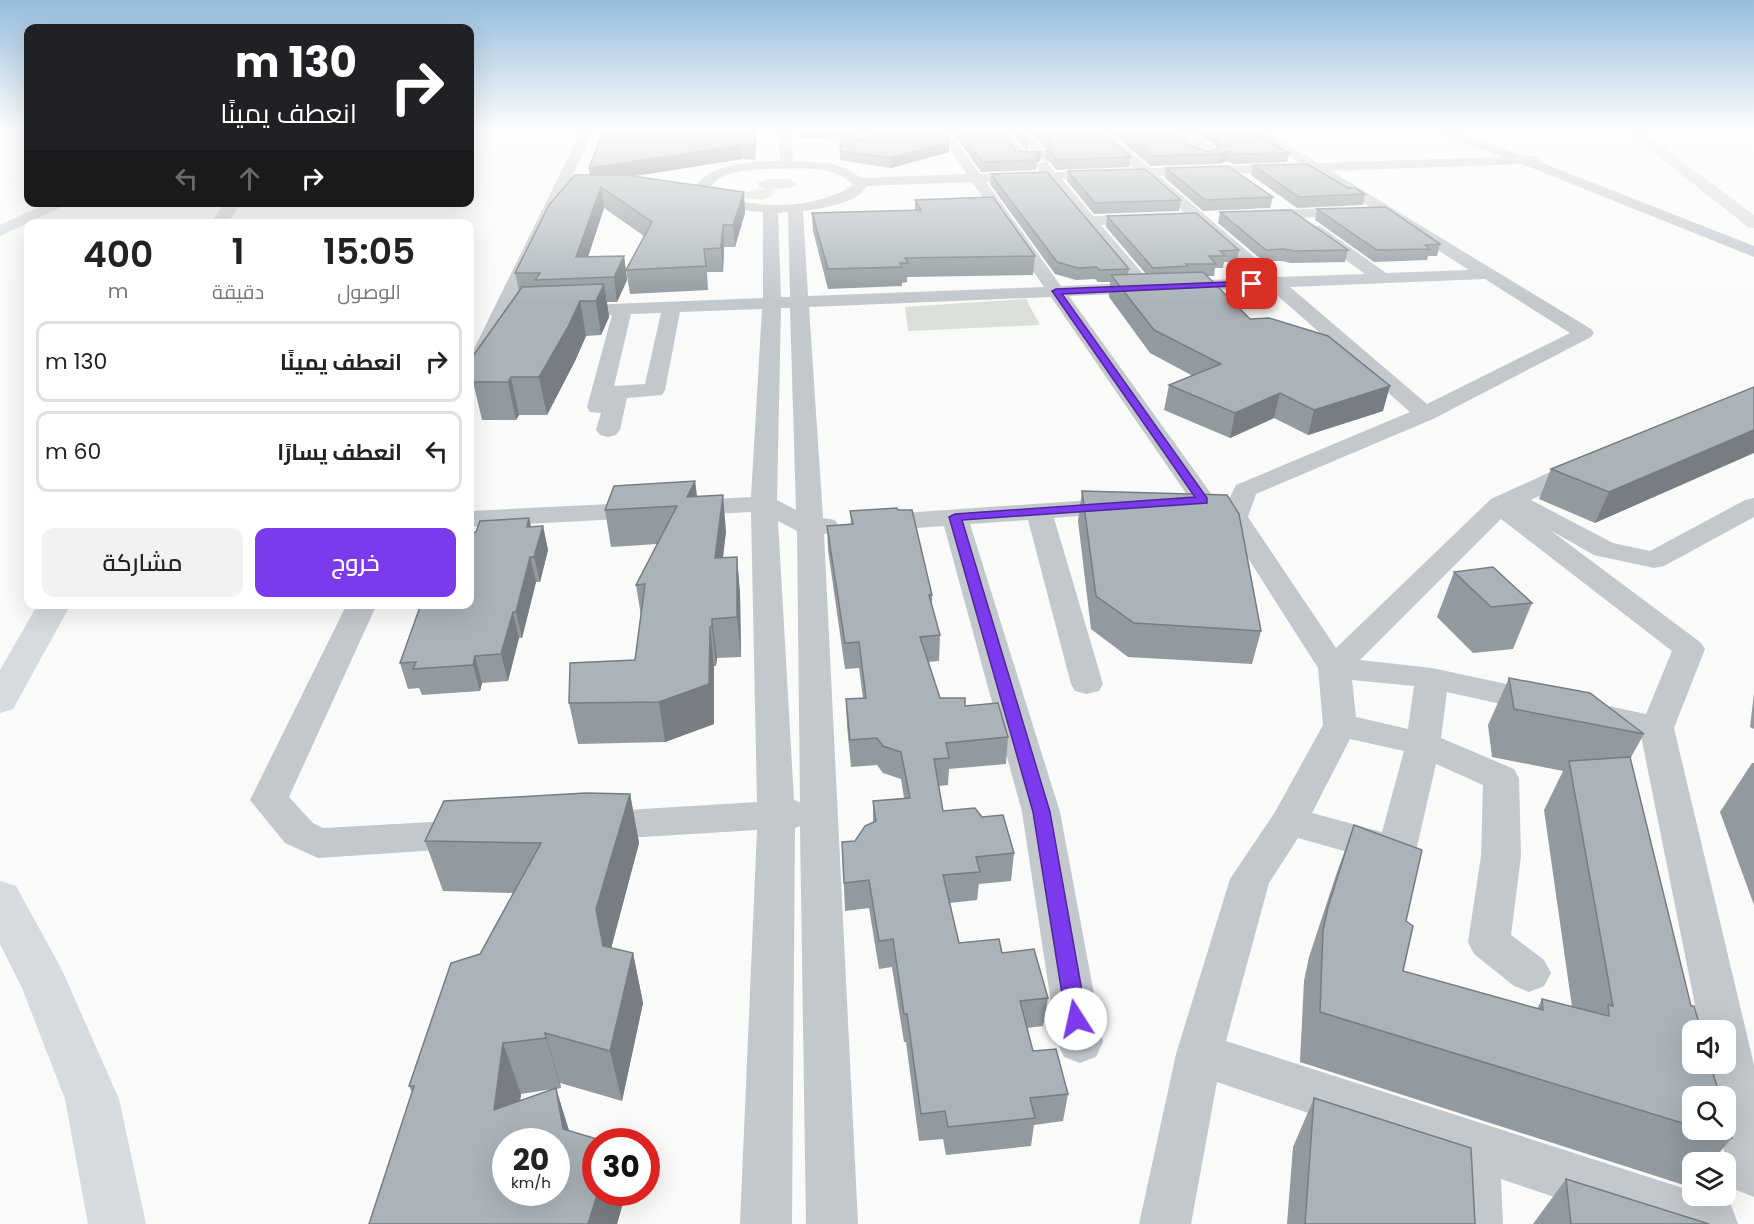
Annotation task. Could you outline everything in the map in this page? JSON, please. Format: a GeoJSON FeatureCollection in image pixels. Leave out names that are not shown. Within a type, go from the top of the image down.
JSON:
{"type":"FeatureCollection","features":[{"type":"Feature","properties":{"kind":"main road"},"geometry":{"type":"LineString","coordinates":[[1709,188],[1754,222]]}},
{"type":"Feature","properties":{"kind":"main road"},"geometry":{"type":"LineString","coordinates":[[26,219],[53,207]]}},
{"type":"Feature","properties":{"kind":"main road"},"geometry":{"type":"LineString","coordinates":[[0,231],[24,220]]}},
{"type":"Feature","properties":{"kind":"main road"},"geometry":{"type":"LineString","coordinates":[[0,701],[52,609]]}},
{"type":"Feature","properties":{"kind":"main road"},"geometry":{"type":"LineString","coordinates":[[0,899],[45,985],[92,1099],[117,1224]]}},
{"type":"Feature","properties":{"kind":"street"},"geometry":{"type":"LineString","coordinates":[[474,369],[565,188]]}},
{"type":"Feature","properties":{"kind":"street"},"geometry":{"type":"LineString","coordinates":[[697,188],[719,201],[783,207],[838,200],[859,188]]}},
{"type":"Feature","properties":{"kind":"street"},"geometry":{"type":"LineString","coordinates":[[984,188],[1056,291],[1191,494],[1235,517],[1334,668],[1340,725],[1289,821],[1250,879],[1199,1054],[1165,1224]]}},
{"type":"Feature","properties":{"kind":"street"},"geometry":{"type":"LineString","coordinates":[[1063,188],[1145,288]]}},
{"type":"Feature","properties":{"kind":"street"},"geometry":{"type":"LineString","coordinates":[[1165,188],[1425,414]]}},
{"type":"Feature","properties":{"kind":"street"},"geometry":{"type":"LineString","coordinates":[[1191,494],[1206,489],[1245,490],[1425,414],[1584,333],[1350,188]]}},
{"type":"Feature","properties":{"kind":"street"},"geometry":{"type":"LineString","coordinates":[[1598,188],[1754,252]]}},
{"type":"Feature","properties":{"kind":"street"},"geometry":{"type":"LineString","coordinates":[[1607,188],[1712,226],[1754,244]]}},
{"type":"Feature","properties":{"kind":"street"},"geometry":{"type":"LineString","coordinates":[[1275,202],[1382,278]]}},
{"type":"Feature","properties":{"kind":"street"},"geometry":{"type":"LineString","coordinates":[[783,207],[786,302],[810,527],[832,1224]]}},
{"type":"Feature","properties":{"kind":"street"},"geometry":{"type":"LineString","coordinates":[[1245,216],[1386,211]]}},
{"type":"Feature","properties":{"kind":"street"},"geometry":{"type":"LineString","coordinates":[[1090,221],[1222,216]]}},
{"type":"Feature","properties":{"kind":"street"},"geometry":{"type":"LineString","coordinates":[[500,314],[1488,274]]}},
{"type":"Feature","properties":{"kind":"street"},"geometry":{"type":"LineString","coordinates":[[766,1224],[776,815],[764,504],[786,302]]}},
{"type":"Feature","properties":{"kind":"street"},"geometry":{"type":"LineString","coordinates":[[608,430],[617,393],[654,390],[672,307]]}},
{"type":"Feature","properties":{"kind":"street"},"geometry":{"type":"LineString","coordinates":[[598,407],[623,309]]}},
{"type":"Feature","properties":{"kind":"street"},"geometry":{"type":"LineString","coordinates":[[1334,668],[1507,502],[1610,453]]}},
{"type":"Feature","properties":{"kind":"street"},"geometry":{"type":"LineString","coordinates":[[1235,517],[1245,490]]}},
{"type":"Feature","properties":{"kind":"street"},"geometry":{"type":"LineString","coordinates":[[1507,502],[1604,549],[1654,560],[1754,506]]}},
{"type":"Feature","properties":{"kind":"street"},"geometry":{"type":"LineString","coordinates":[[1507,502],[1689,648],[1657,728],[1721,1020]]}},
{"type":"Feature","properties":{"kind":"street"},"geometry":{"type":"LineString","coordinates":[[474,519],[764,504],[810,527],[1144,504]]}},
{"type":"Feature","properties":{"kind":"street"},"geometry":{"type":"LineString","coordinates":[[1039,511],[1087,684]]}},
{"type":"Feature","properties":{"kind":"street"},"geometry":{"type":"LineString","coordinates":[[955,517],[1041,812],[1080,1042]]}},
{"type":"Feature","properties":{"kind":"street"},"geometry":{"type":"LineString","coordinates":[[360,609],[269,800],[299,833],[318,843],[506,831]]}},
{"type":"Feature","properties":{"kind":"street"},"geometry":{"type":"LineString","coordinates":[[1334,668],[1432,678],[1657,728]]}},
{"type":"Feature","properties":{"kind":"street"},"geometry":{"type":"LineString","coordinates":[[1289,821],[1397,851],[1424,744],[1432,678]]}},
{"type":"Feature","properties":{"kind":"street"},"geometry":{"type":"LineString","coordinates":[[1340,725],[1424,744],[1501,778],[1501,856],[1489,942],[1529,973]]}},
{"type":"Feature","properties":{"kind":"street"},"geometry":{"type":"LineString","coordinates":[[565,828],[819,813]]}},
{"type":"Feature","properties":{"kind":"street"},"geometry":{"type":"LineString","coordinates":[[1199,1054],[1712,1224]]}},
{"type":"Feature","properties":{"kind":"street"},"geometry":{"type":"LineString","coordinates":[[1732,1074],[1754,1172]]}},
{"type":"Feature","properties":{"kind":"street"},"geometry":{"type":"LineString","coordinates":[[1475,1144],[1477,1224]]}},
{"type":"Feature","properties":{"kind":"shaded area"},"geometry":{"type":"Polygon","coordinates":[[[762,188],[789,188],[773,189],[772,196],[761,200],[733,196],[758,189],[766,190],[762,188]]]}},
{"type":"Feature","properties":{"kind":"shaded area"},"geometry":{"type":"Polygon","coordinates":[[[1026,299],[1040,325],[908,331],[905,307],[1026,299]]]}},
{"type":"Feature","properties":{"kind":"building"},"geometry":{"type":"Polygon","coordinates":[[[564,188],[601,188],[576,257],[624,256],[614,277],[535,280],[540,273],[515,273],[549,205],[564,188]]]}},
{"type":"Feature","properties":{"kind":"building"},"geometry":{"type":"Polygon","coordinates":[[[603,188],[717,188],[744,192],[733,225],[723,225],[721,248],[704,249],[706,266],[626,270],[652,222],[603,188]]]}},
{"type":"Feature","properties":{"kind":"building"},"geometry":{"type":"Polygon","coordinates":[[[1002,188],[1061,188],[1129,269],[1078,268],[1057,262],[1002,188]]]}},
{"type":"Feature","properties":{"kind":"building"},"geometry":{"type":"Polygon","coordinates":[[[1082,188],[1167,188],[1181,200],[1095,203],[1082,188]]]}},
{"type":"Feature","properties":{"kind":"building"},"geometry":{"type":"Polygon","coordinates":[[[1191,188],[1260,188],[1273,197],[1205,200],[1191,188]]]}},
{"type":"Feature","properties":{"kind":"building"},"geometry":{"type":"Polygon","coordinates":[[[1286,188],[1355,188],[1365,194],[1299,197],[1286,188]]]}},
{"type":"Feature","properties":{"kind":"building"},"geometry":{"type":"Polygon","coordinates":[[[993,197],[1035,256],[905,258],[908,263],[900,263],[902,267],[828,269],[812,213],[921,210],[915,200],[993,197]]]}},
{"type":"Feature","properties":{"kind":"building"},"geometry":{"type":"Polygon","coordinates":[[[1386,207],[1440,244],[1425,245],[1430,249],[1377,250],[1317,209],[1386,207]]]}},
{"type":"Feature","properties":{"kind":"building"},"geometry":{"type":"Polygon","coordinates":[[[1291,210],[1348,250],[1266,250],[1220,212],[1291,210]]]}},
{"type":"Feature","properties":{"kind":"building"},"geometry":{"type":"Polygon","coordinates":[[[1196,213],[1239,250],[1220,251],[1225,256],[1209,256],[1216,264],[1186,264],[1188,266],[1153,268],[1107,216],[1196,213]]]}},
{"type":"Feature","properties":{"kind":"building"},"geometry":{"type":"Polygon","coordinates":[[[1203,272],[1250,319],[1269,318],[1328,336],[1390,386],[1314,410],[1280,393],[1235,413],[1169,385],[1221,364],[1154,330],[1111,275],[1203,272]]]}},
{"type":"Feature","properties":{"kind":"building"},"geometry":{"type":"Polygon","coordinates":[[[604,284],[596,301],[580,301],[539,377],[511,377],[508,382],[474,382],[474,355],[522,287],[604,284]]]}},
{"type":"Feature","properties":{"kind":"building"},"geometry":{"type":"Polygon","coordinates":[[[1754,387],[1754,430],[1609,492],[1551,469],[1754,387]]]}},
{"type":"Feature","properties":{"kind":"building"},"geometry":{"type":"Polygon","coordinates":[[[695,481],[687,497],[723,495],[715,558],[737,557],[737,617],[712,619],[709,684],[659,702],[569,703],[570,663],[635,660],[645,584],[636,585],[677,506],[605,510],[614,486],[695,481]]]}},
{"type":"Feature","properties":{"kind":"building"},"geometry":{"type":"Polygon","coordinates":[[[1082,491],[1227,495],[1239,514],[1261,631],[1134,623],[1096,596],[1082,491]]]}},
{"type":"Feature","properties":{"kind":"building"},"geometry":{"type":"Polygon","coordinates":[[[897,508],[898,510],[912,510],[932,595],[929,595],[940,635],[920,637],[940,698],[965,698],[965,706],[998,703],[1008,737],[946,743],[949,758],[934,759],[943,811],[975,808],[982,817],[1003,815],[1014,853],[976,857],[980,872],[943,875],[959,943],[999,939],[1002,953],[1034,949],[1048,998],[1020,1001],[1033,1051],[1056,1049],[1068,1094],[1030,1098],[1035,1118],[948,1127],[945,1111],[921,1114],[907,1014],[904,1014],[893,939],[879,941],[869,880],[844,883],[842,842],[855,841],[865,826],[876,821],[873,801],[910,798],[901,752],[883,746],[877,738],[850,740],[846,699],[866,698],[859,642],[845,643],[827,526],[853,524],[850,511],[897,508]]]}},
{"type":"Feature","properties":{"kind":"building"},"geometry":{"type":"Polygon","coordinates":[[[529,518],[527,527],[543,526],[534,557],[530,557],[516,612],[513,612],[501,654],[475,656],[473,665],[413,669],[416,662],[400,663],[419,609],[474,609],[474,532],[480,521],[529,518]]]}},
{"type":"Feature","properties":{"kind":"building"},"geometry":{"type":"Polygon","coordinates":[[[1493,567],[1532,603],[1491,607],[1454,572],[1493,567]]]}},
{"type":"Feature","properties":{"kind":"building"},"geometry":{"type":"Polygon","coordinates":[[[1509,678],[1590,693],[1644,734],[1514,709],[1509,678]]]}},
{"type":"Feature","properties":{"kind":"building"},"geometry":{"type":"Polygon","coordinates":[[[1630,757],[1691,1006],[1694,1006],[1698,1020],[1682,1020],[1682,1074],[1713,1074],[1717,1086],[1682,1086],[1682,1123],[1320,1012],[1323,930],[1354,825],[1422,850],[1406,921],[1413,926],[1403,971],[1543,1010],[1542,999],[1609,1016],[1608,1005],[1613,1006],[1569,761],[1630,757]]]}},
{"type":"Feature","properties":{"kind":"building"},"geometry":{"type":"Polygon","coordinates":[[[586,793],[630,794],[596,909],[603,946],[633,953],[610,1051],[545,1033],[546,1038],[503,1043],[494,1110],[556,1088],[563,1128],[492,1128],[492,1206],[570,1206],[570,1131],[582,1135],[582,1206],[594,1206],[588,1224],[369,1224],[414,1086],[409,1086],[451,963],[480,954],[541,843],[425,841],[444,801],[586,793]]]}},
{"type":"Feature","properties":{"kind":"building"},"geometry":{"type":"Polygon","coordinates":[[[1314,1098],[1471,1148],[1475,1224],[1305,1224],[1314,1098]]]}},
{"type":"Feature","properties":{"kind":"building"},"geometry":{"type":"Polygon","coordinates":[[[1566,1179],[1709,1224],[1571,1224],[1566,1179]]]}},
{"type":"Feature","properties":{"kind":"route"},"geometry":{"type":"LineString","coordinates":[[1076,1019],[1041,812],[955,517],[1203,500],[1056,291],[1252,284]]}}]}
